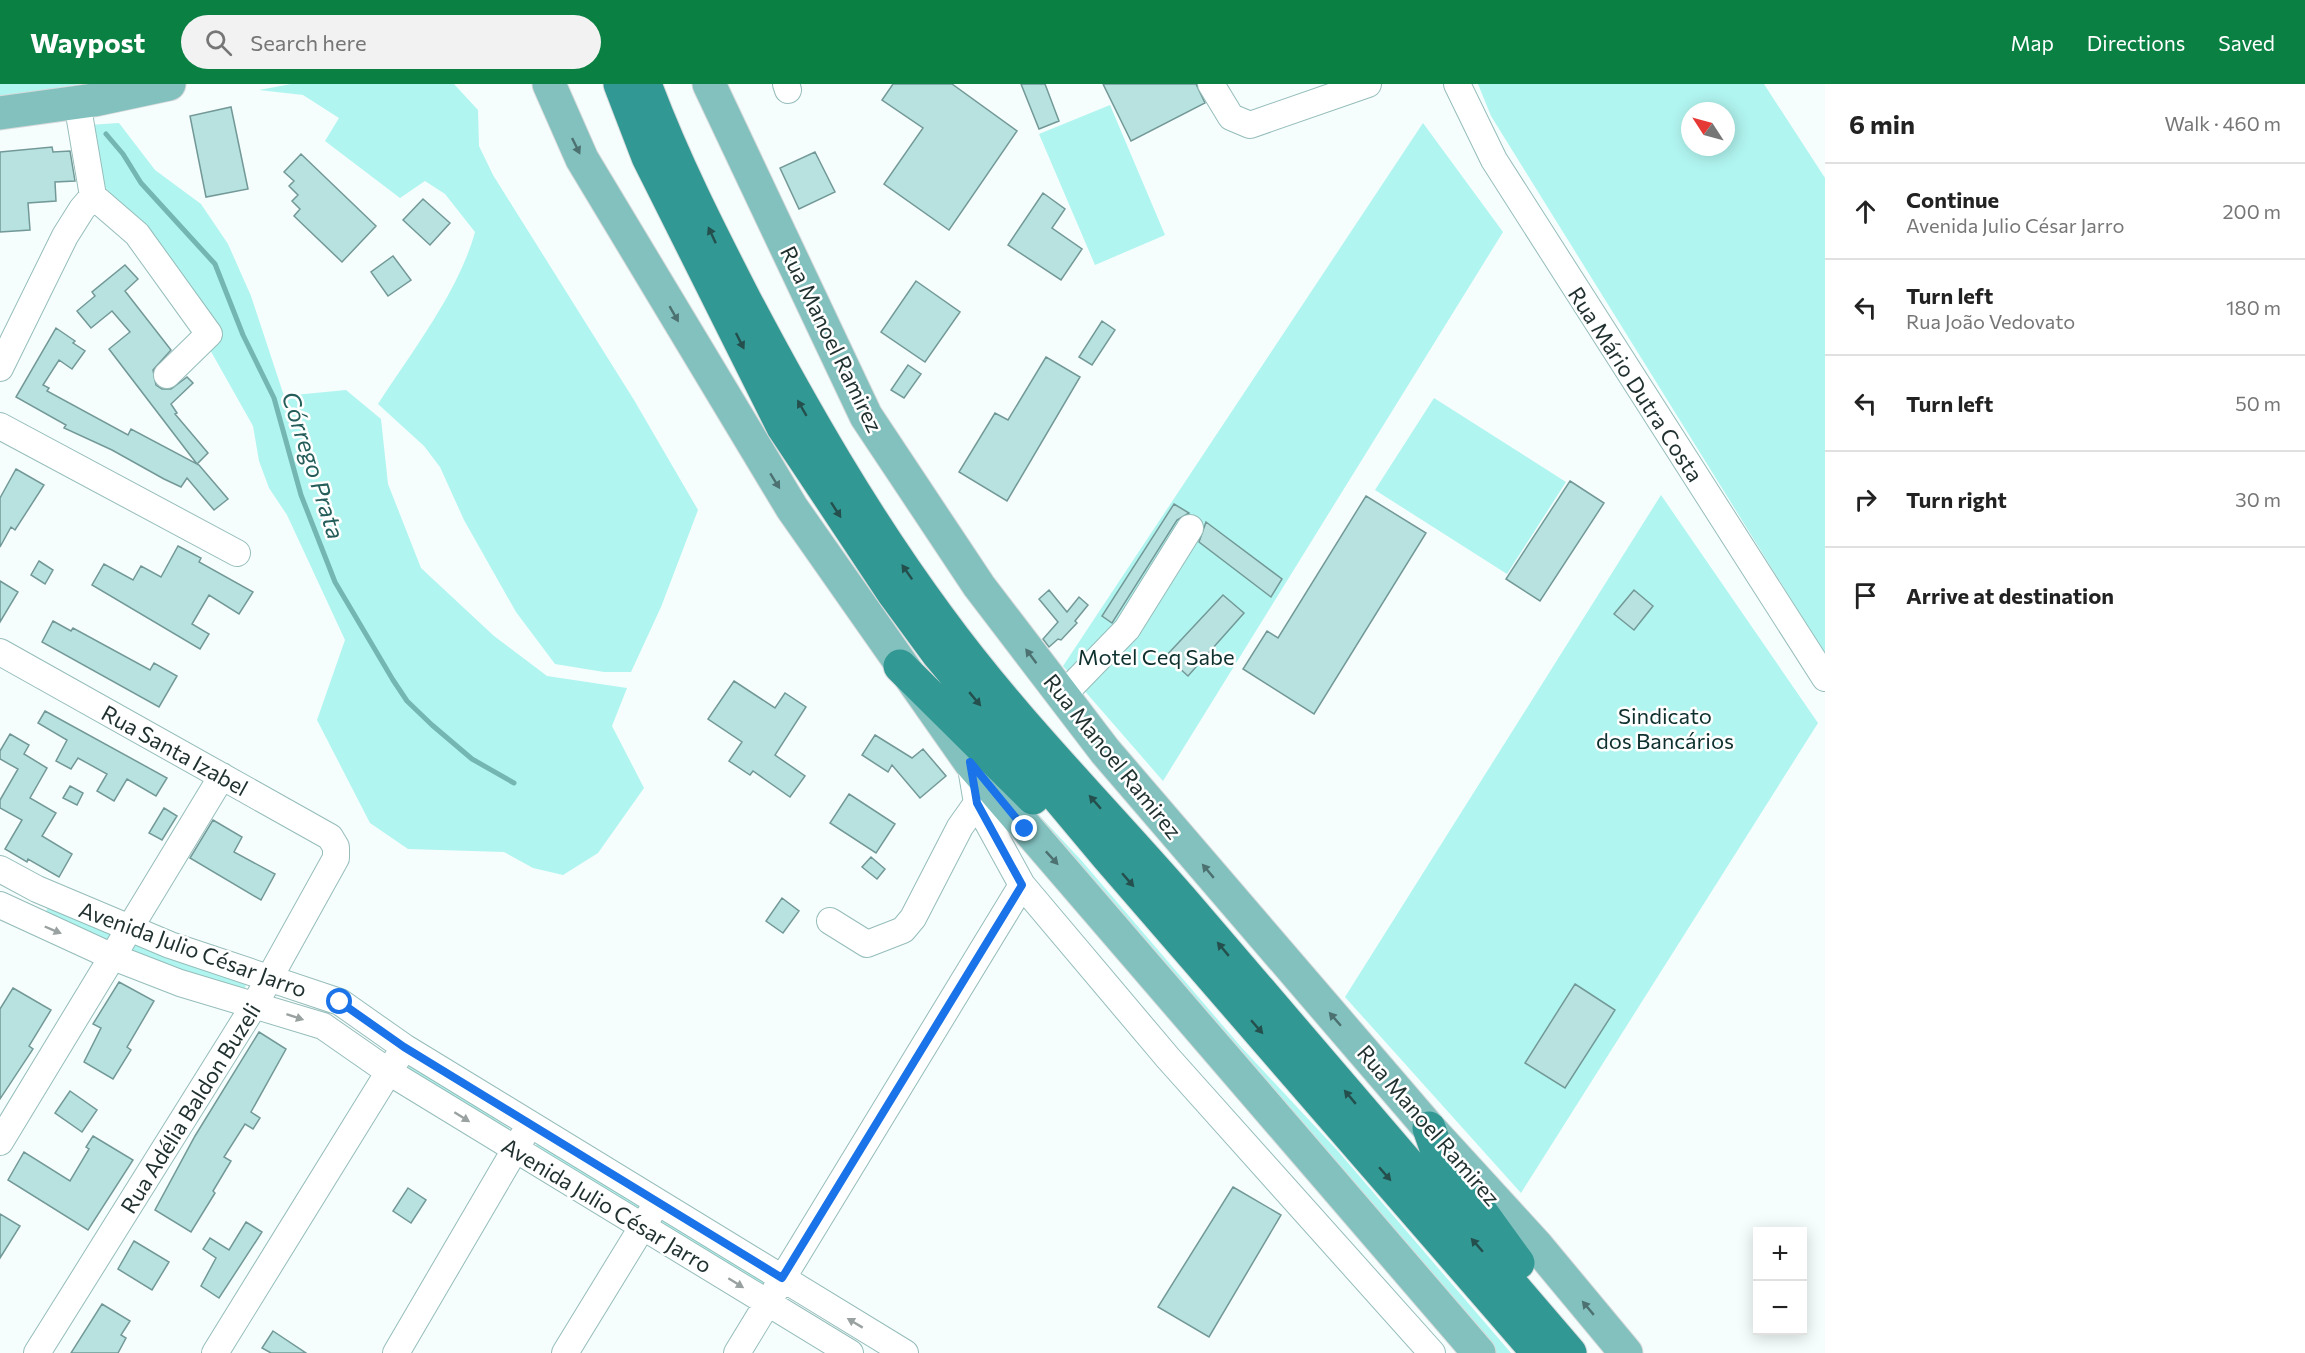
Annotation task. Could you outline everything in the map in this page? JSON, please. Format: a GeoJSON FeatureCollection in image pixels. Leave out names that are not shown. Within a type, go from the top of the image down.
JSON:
{"type":"FeatureCollection","features":[{"type":"Feature","properties":{"kind":"highway"},"geometry":{"type":"LineString","coordinates":[[620,84],[648,157],[783,427],[851,533],[938,654],[1107,856],[1538,1353]]}},
{"type":"Feature","properties":{"kind":"highway"},"geometry":{"type":"LineString","coordinates":[[645,84],[662,128],[716,243],[801,407],[885,539],[941,621],[1008,704],[1188,907],[1570,1353]]}},
{"type":"Feature","properties":{"kind":"highway"},"geometry":{"type":"LineString","coordinates":[[900,666],[1083,848],[1107,856]]}},
{"type":"Feature","properties":{"kind":"highway"},"geometry":{"type":"LineString","coordinates":[[1430,1128],[1437,1151],[1566,1329],[1575,1353]]}},
{"type":"Feature","properties":{"kind":"main road"},"geometry":{"type":"LineString","coordinates":[[0,113],[77,102],[169,84]]}},
{"type":"Feature","properties":{"kind":"main road","name":"Rua Manoel Ramirez"},"geometry":{"type":"LineString","coordinates":[[709,84],[866,416],[979,586],[1062,696],[1143,796],[1430,1128],[1537,1246],[1626,1353]]}},
{"type":"Feature","properties":{"kind":"main road"},"geometry":{"type":"LineString","coordinates":[[546,87],[582,159],[694,349],[792,508],[900,666],[970,762],[1479,1353]]}},
{"type":"Feature","properties":{"kind":"street"},"geometry":{"type":"LineString","coordinates":[[1211,84],[1231,117],[1250,126],[1368,84]]}},
{"type":"Feature","properties":{"kind":"street","name":"Rua Mário Dutra Costa"},"geometry":{"type":"LineString","coordinates":[[1457,84],[1494,160],[1825,678]]}},
{"type":"Feature","properties":{"kind":"street"},"geometry":{"type":"LineString","coordinates":[[77,102],[93,196],[137,234],[209,334],[167,375]]}},
{"type":"Feature","properties":{"kind":"street"},"geometry":{"type":"LineString","coordinates":[[0,368],[7,338],[69,230],[93,196]]}},
{"type":"Feature","properties":{"kind":"street"},"geometry":{"type":"LineString","coordinates":[[0,426],[237,553]]}},
{"type":"Feature","properties":{"kind":"street"},"geometry":{"type":"LineString","coordinates":[[1062,696],[1128,629],[1191,528]]}},
{"type":"Feature","properties":{"kind":"street","name":"Rua Santa Izabel"},"geometry":{"type":"LineString","coordinates":[[0,651],[330,837],[336,847],[336,858]]}},
{"type":"Feature","properties":{"kind":"street"},"geometry":{"type":"LineString","coordinates":[[970,762],[977,803],[1022,885],[1168,1058],[1432,1353]]}},
{"type":"Feature","properties":{"kind":"street"},"geometry":{"type":"LineString","coordinates":[[0,1142],[222,776]]}},
{"type":"Feature","properties":{"kind":"street"},"geometry":{"type":"LineString","coordinates":[[830,921],[867,944],[903,930],[913,918],[960,827],[977,803]]}},
{"type":"Feature","properties":{"kind":"street","name":"Rua Adélia Baldon Buzeli"},"geometry":{"type":"LineString","coordinates":[[37,1353],[255,1004],[336,858]]}},
{"type":"Feature","properties":{"kind":"street","name":"Avenida Julio César Jarro"},"geometry":{"type":"LineString","coordinates":[[0,868],[37,889],[130,929],[340,1002],[404,1047],[905,1353]]}},
{"type":"Feature","properties":{"kind":"street"},"geometry":{"type":"LineString","coordinates":[[737,1353],[1022,885]]}},
{"type":"Feature","properties":{"kind":"street"},"geometry":{"type":"LineString","coordinates":[[22,917],[37,889]]}},
{"type":"Feature","properties":{"kind":"street","name":"Avenida Julio César Jarro"},"geometry":{"type":"LineString","coordinates":[[0,905],[113,957],[180,983],[323,1026],[389,1072],[850,1353]]}},
{"type":"Feature","properties":{"kind":"street"},"geometry":{"type":"LineString","coordinates":[[215,1353],[404,1047]]}},
{"type":"Feature","properties":{"kind":"street"},"geometry":{"type":"LineString","coordinates":[[396,1353],[530,1123]]}},
{"type":"Feature","properties":{"kind":"street"},"geometry":{"type":"LineString","coordinates":[[565,1353],[656,1203]]}},
{"type":"Feature","properties":{"kind":"green space"},"geometry":{"type":"Polygon","coordinates":[[[0,84],[80,84],[0,98],[0,84]]]}},
{"type":"Feature","properties":{"kind":"green space"},"geometry":{"type":"Polygon","coordinates":[[[291,84],[454,84],[478,110],[479,146],[493,175],[634,400],[698,510],[661,607],[631,672],[604,672],[555,664],[516,612],[464,520],[440,467],[424,446],[378,404],[446,299],[468,254],[475,232],[445,194],[425,181],[400,198],[325,141],[339,118],[303,95],[259,90],[291,84]]]}},
{"type":"Feature","properties":{"kind":"green space"},"geometry":{"type":"Polygon","coordinates":[[[1478,84],[1764,84],[1825,178],[1825,654],[1491,116],[1478,84]]]}},
{"type":"Feature","properties":{"kind":"green space"},"geometry":{"type":"Polygon","coordinates":[[[1110,105],[1165,235],[1095,265],[1039,134],[1110,105]]]}},
{"type":"Feature","properties":{"kind":"green space"},"geometry":{"type":"Polygon","coordinates":[[[119,123],[155,170],[201,204],[228,244],[251,296],[284,396],[346,390],[381,419],[388,484],[421,568],[494,636],[547,676],[627,688],[612,726],[644,788],[598,853],[563,875],[533,868],[504,852],[408,849],[370,823],[317,720],[345,640],[287,515],[269,488],[259,461],[253,426],[138,222],[97,179],[89,125],[119,123]]]}},
{"type":"Feature","properties":{"kind":"green space","name":"Motel Ceq Sabe"},"geometry":{"type":"Polygon","coordinates":[[[1423,123],[1503,232],[1163,781],[1063,666],[1423,123]]]}},
{"type":"Feature","properties":{"kind":"green space"},"geometry":{"type":"Polygon","coordinates":[[[1434,398],[1566,482],[1507,574],[1375,490],[1434,398]]]}},
{"type":"Feature","properties":{"kind":"green space","name":"Sindicato dos Bancários"},"geometry":{"type":"Polygon","coordinates":[[[1661,495],[1818,723],[1521,1193],[1345,997],[1661,495]]]}},
{"type":"Feature","properties":{"kind":"green space"},"geometry":{"type":"Polygon","coordinates":[[[994,767],[1081,860],[1242,1048],[1337,1150],[1511,1353],[1492,1353],[994,767]]]}},
{"type":"Feature","properties":{"kind":"green space"},"geometry":{"type":"Polygon","coordinates":[[[49,905],[114,935],[109,946],[45,914],[49,905]]]}},
{"type":"Feature","properties":{"kind":"green space"},"geometry":{"type":"Polygon","coordinates":[[[129,942],[246,985],[242,996],[126,952],[129,942]]]}},
{"type":"Feature","properties":{"kind":"green space"},"geometry":{"type":"Polygon","coordinates":[[[411,1064],[515,1132],[509,1141],[405,1073],[411,1064]]]}},
{"type":"Feature","properties":{"kind":"green space"},"geometry":{"type":"Polygon","coordinates":[[[538,1142],[643,1209],[639,1215],[534,1149],[538,1142]]]}},
{"type":"Feature","properties":{"kind":"green space"},"geometry":{"type":"Polygon","coordinates":[[[659,1217],[765,1280],[761,1286],[655,1223],[659,1217]]]}},
{"type":"Feature","properties":{"kind":"building"},"geometry":{"type":"Polygon","coordinates":[[[893,84],[952,84],[1017,131],[949,230],[884,184],[923,128],[882,100],[893,84]]]}},
{"type":"Feature","properties":{"kind":"building"},"geometry":{"type":"Polygon","coordinates":[[[1021,84],[1045,84],[1059,121],[1039,129],[1021,84]]]}},
{"type":"Feature","properties":{"kind":"building"},"geometry":{"type":"Polygon","coordinates":[[[1103,84],[1196,84],[1205,103],[1131,141],[1103,84]]]}},
{"type":"Feature","properties":{"kind":"building"},"geometry":{"type":"Polygon","coordinates":[[[231,107],[248,189],[206,197],[190,116],[231,107]]]}},
{"type":"Feature","properties":{"kind":"building"},"geometry":{"type":"Polygon","coordinates":[[[52,147],[53,152],[70,151],[75,181],[55,182],[56,201],[28,203],[30,230],[0,232],[0,152],[52,147]]]}},
{"type":"Feature","properties":{"kind":"building"},"geometry":{"type":"Polygon","coordinates":[[[815,152],[835,192],[799,209],[780,168],[815,152]]]}},
{"type":"Feature","properties":{"kind":"building"},"geometry":{"type":"Polygon","coordinates":[[[301,154],[376,226],[342,262],[294,216],[300,209],[292,201],[298,195],[289,186],[294,181],[284,172],[301,154]]]}},
{"type":"Feature","properties":{"kind":"building"},"geometry":{"type":"Polygon","coordinates":[[[1043,193],[1065,209],[1052,228],[1082,249],[1061,280],[1008,245],[1043,193]]]}},
{"type":"Feature","properties":{"kind":"building"},"geometry":{"type":"Polygon","coordinates":[[[423,199],[450,223],[430,245],[403,220],[423,199]]]}},
{"type":"Feature","properties":{"kind":"building"},"geometry":{"type":"Polygon","coordinates":[[[393,256],[411,280],[388,296],[371,272],[393,256]]]}},
{"type":"Feature","properties":{"kind":"building"},"geometry":{"type":"Polygon","coordinates":[[[125,265],[138,279],[125,291],[171,350],[153,370],[156,385],[162,389],[171,389],[187,377],[193,383],[171,404],[177,413],[175,414],[208,453],[197,464],[109,349],[130,332],[112,311],[91,328],[77,311],[95,296],[92,292],[125,265]]]}},
{"type":"Feature","properties":{"kind":"building"},"geometry":{"type":"Polygon","coordinates":[[[916,281],[960,312],[925,362],[881,332],[916,281]]]}},
{"type":"Feature","properties":{"kind":"building"},"geometry":{"type":"Polygon","coordinates":[[[1102,321],[1115,330],[1092,365],[1079,357],[1102,321]]]}},
{"type":"Feature","properties":{"kind":"building"},"geometry":{"type":"Polygon","coordinates":[[[56,328],[85,351],[72,369],[59,360],[43,385],[49,388],[47,391],[128,435],[131,429],[199,465],[228,499],[214,510],[187,478],[181,487],[164,479],[112,450],[64,428],[66,425],[16,397],[56,328]]]}},
{"type":"Feature","properties":{"kind":"building"},"geometry":{"type":"Polygon","coordinates":[[[1046,357],[1080,377],[1007,501],[959,472],[995,413],[1008,420],[1046,357]]]}},
{"type":"Feature","properties":{"kind":"building"},"geometry":{"type":"Polygon","coordinates":[[[908,365],[921,374],[904,398],[891,390],[908,365]]]}},
{"type":"Feature","properties":{"kind":"building"},"geometry":{"type":"Polygon","coordinates":[[[16,469],[44,485],[15,530],[11,527],[0,547],[0,498],[16,469]]]}},
{"type":"Feature","properties":{"kind":"building"},"geometry":{"type":"Polygon","coordinates":[[[1570,481],[1604,503],[1540,601],[1506,579],[1570,481]]]}},
{"type":"Feature","properties":{"kind":"building"},"geometry":{"type":"Polygon","coordinates":[[[1366,496],[1426,533],[1314,714],[1243,669],[1267,631],[1278,638],[1366,496]]]}},
{"type":"Feature","properties":{"kind":"building"},"geometry":{"type":"Polygon","coordinates":[[[1174,504],[1189,513],[1177,520],[1112,623],[1102,616],[1174,504]]]}},
{"type":"Feature","properties":{"kind":"building"},"geometry":{"type":"Polygon","coordinates":[[[1206,522],[1282,579],[1271,597],[1199,542],[1206,522]]]}},
{"type":"Feature","properties":{"kind":"building"},"geometry":{"type":"Polygon","coordinates":[[[178,546],[201,558],[199,562],[253,592],[239,614],[209,595],[192,624],[209,634],[200,649],[92,585],[104,564],[133,580],[141,566],[161,577],[178,546]]]}},
{"type":"Feature","properties":{"kind":"building"},"geometry":{"type":"Polygon","coordinates":[[[39,561],[53,570],[45,584],[31,575],[39,561]]]}},
{"type":"Feature","properties":{"kind":"building"},"geometry":{"type":"Polygon","coordinates":[[[0,581],[18,592],[0,622],[0,581]]]}},
{"type":"Feature","properties":{"kind":"building"},"geometry":{"type":"Polygon","coordinates":[[[1049,590],[1067,612],[1079,597],[1088,605],[1075,621],[1077,623],[1061,640],[1058,639],[1049,647],[1043,639],[1058,622],[1039,599],[1049,590]]]}},
{"type":"Feature","properties":{"kind":"building"},"geometry":{"type":"Polygon","coordinates":[[[1634,590],[1653,606],[1634,630],[1614,614],[1634,590]]]}},
{"type":"Feature","properties":{"kind":"building"},"geometry":{"type":"Polygon","coordinates":[[[1223,595],[1244,613],[1188,676],[1166,656],[1223,595]]]}},
{"type":"Feature","properties":{"kind":"building"},"geometry":{"type":"Polygon","coordinates":[[[53,621],[71,631],[73,628],[150,670],[154,663],[177,676],[159,707],[42,642],[53,621]]]}},
{"type":"Feature","properties":{"kind":"building"},"geometry":{"type":"Polygon","coordinates":[[[734,681],[775,708],[785,693],[806,707],[775,755],[805,776],[790,797],[753,771],[750,775],[729,761],[742,742],[708,719],[734,681]]]}},
{"type":"Feature","properties":{"kind":"building"},"geometry":{"type":"Polygon","coordinates":[[[45,711],[167,778],[156,796],[127,779],[114,801],[97,791],[107,774],[78,758],[71,769],[56,761],[67,740],[38,723],[45,711]]]}},
{"type":"Feature","properties":{"kind":"building"},"geometry":{"type":"Polygon","coordinates":[[[10,734],[29,745],[24,754],[47,768],[30,798],[56,813],[42,836],[72,854],[59,877],[5,849],[22,820],[0,808],[0,800],[18,769],[0,759],[0,751],[10,734]]]}},
{"type":"Feature","properties":{"kind":"building"},"geometry":{"type":"Polygon","coordinates":[[[875,735],[912,758],[923,749],[946,776],[920,798],[892,765],[888,772],[862,755],[875,735]]]}},
{"type":"Feature","properties":{"kind":"building"},"geometry":{"type":"Polygon","coordinates":[[[70,786],[83,793],[77,805],[63,798],[70,786]]]}},
{"type":"Feature","properties":{"kind":"building"},"geometry":{"type":"Polygon","coordinates":[[[849,794],[895,824],[876,853],[830,823],[849,794]]]}},
{"type":"Feature","properties":{"kind":"building"},"geometry":{"type":"Polygon","coordinates":[[[164,808],[177,816],[162,840],[149,833],[164,808]]]}},
{"type":"Feature","properties":{"kind":"building"},"geometry":{"type":"Polygon","coordinates":[[[213,820],[242,837],[234,852],[275,874],[261,900],[190,858],[213,820]]]}},
{"type":"Feature","properties":{"kind":"building"},"geometry":{"type":"Polygon","coordinates":[[[871,857],[885,869],[877,879],[862,867],[871,857]]]}},
{"type":"Feature","properties":{"kind":"building"},"geometry":{"type":"Polygon","coordinates":[[[782,898],[799,911],[783,933],[766,921],[782,898]]]}},
{"type":"Feature","properties":{"kind":"building"},"geometry":{"type":"Polygon","coordinates":[[[119,982],[154,1001],[127,1047],[131,1050],[113,1079],[84,1062],[101,1028],[93,1024],[119,982]]]}},
{"type":"Feature","properties":{"kind":"building"},"geometry":{"type":"Polygon","coordinates":[[[1575,984],[1615,1010],[1565,1088],[1525,1063],[1575,984]]]}},
{"type":"Feature","properties":{"kind":"building"},"geometry":{"type":"Polygon","coordinates":[[[13,988],[51,1010],[29,1046],[33,1049],[0,1099],[0,1009],[13,988]]]}},
{"type":"Feature","properties":{"kind":"building"},"geometry":{"type":"Polygon","coordinates":[[[259,1032],[286,1049],[251,1112],[260,1118],[253,1129],[245,1124],[224,1157],[231,1161],[191,1232],[155,1210],[195,1136],[259,1032]]]}},
{"type":"Feature","properties":{"kind":"building"},"geometry":{"type":"Polygon","coordinates":[[[70,1091],[97,1110],[82,1132],[55,1113],[70,1091]]]}},
{"type":"Feature","properties":{"kind":"building"},"geometry":{"type":"Polygon","coordinates":[[[93,1136],[133,1160],[88,1230],[8,1180],[24,1152],[70,1181],[89,1149],[86,1147],[93,1136]]]}},
{"type":"Feature","properties":{"kind":"building"},"geometry":{"type":"Polygon","coordinates":[[[1233,1187],[1281,1215],[1209,1337],[1158,1307],[1233,1187]]]}},
{"type":"Feature","properties":{"kind":"building"},"geometry":{"type":"Polygon","coordinates":[[[408,1188],[426,1200],[411,1223],[393,1211],[408,1188]]]}},
{"type":"Feature","properties":{"kind":"building"},"geometry":{"type":"Polygon","coordinates":[[[0,1214],[20,1226],[0,1258],[0,1214]]]}},
{"type":"Feature","properties":{"kind":"building"},"geometry":{"type":"Polygon","coordinates":[[[246,1222],[262,1232],[219,1298],[201,1286],[216,1258],[203,1249],[210,1238],[229,1250],[246,1222]]]}},
{"type":"Feature","properties":{"kind":"building"},"geometry":{"type":"Polygon","coordinates":[[[134,1241],[169,1262],[152,1290],[118,1269],[134,1241]]]}},
{"type":"Feature","properties":{"kind":"building"},"geometry":{"type":"Polygon","coordinates":[[[102,1304],[130,1321],[121,1335],[126,1338],[118,1353],[71,1353],[102,1304]]]}},
{"type":"Feature","properties":{"kind":"building"},"geometry":{"type":"Polygon","coordinates":[[[273,1331],[306,1353],[271,1353],[262,1348],[273,1331]]]}},
{"type":"Feature","properties":{"kind":"waterway","name":"Córrego Prata"},"geometry":{"type":"LineString","coordinates":[[106,134],[123,154],[141,183],[215,264],[243,335],[274,398],[301,495],[335,582],[393,680],[407,701],[432,725],[472,759],[514,783]]}},
{"type":"Feature","properties":{"kind":"route"},"geometry":{"type":"LineString","coordinates":[[340,1002],[404,1047],[782,1278],[1022,885],[977,803],[970,762],[1025,829]]}}]}
